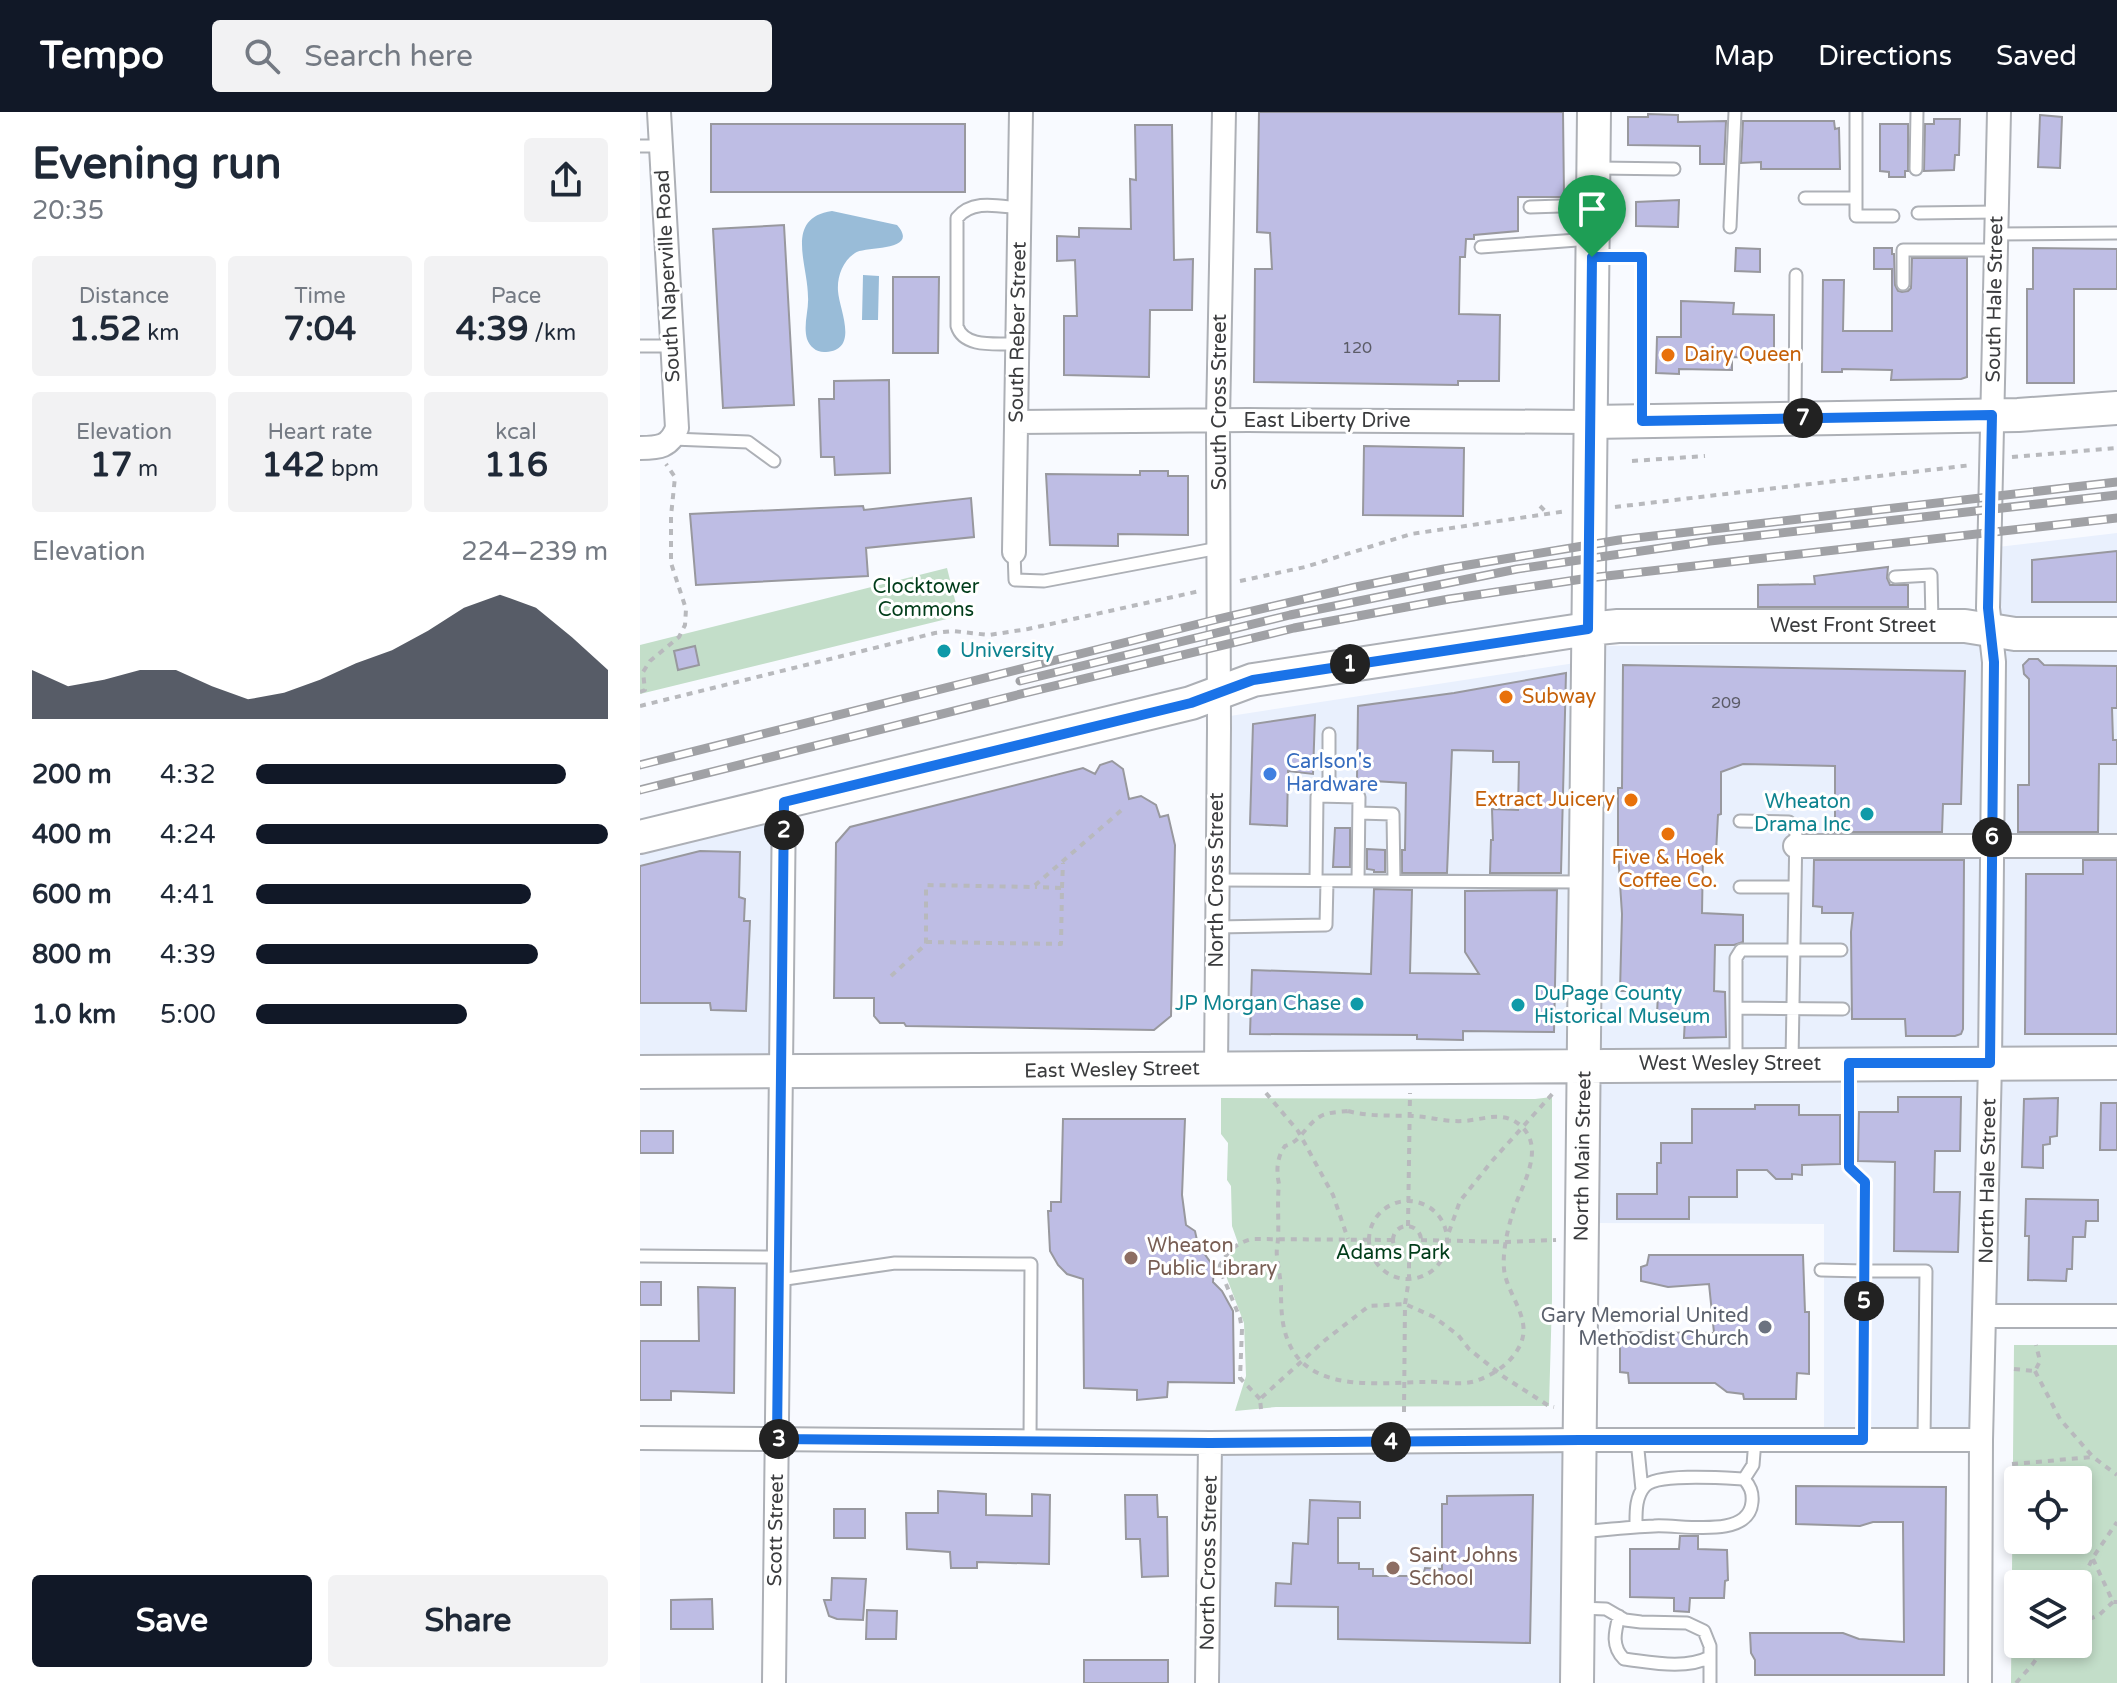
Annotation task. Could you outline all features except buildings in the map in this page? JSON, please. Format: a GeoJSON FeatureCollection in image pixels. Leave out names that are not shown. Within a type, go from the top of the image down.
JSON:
{"type":"FeatureCollection","features":[{"type":"Feature","properties":{"kind":"street","name":"South Naperville Road"},"geometry":{"type":"LineString","coordinates":[[656,445],[677,428],[650,146],[659,112]]}},
{"type":"Feature","properties":{"kind":"street","name":"South Reber Street"},"geometry":{"type":"LineString","coordinates":[[1014,552],[1021,112]]}},
{"type":"Feature","properties":{"kind":"street","name":"South Cross Street"},"geometry":{"type":"LineString","coordinates":[[1218,692],[1218,420],[1224,112]]}},
{"type":"Feature","properties":{"kind":"street","name":"North Main Street"},"geometry":{"type":"LineString","coordinates":[[1577,1683],[1594,112]]}},
{"type":"Feature","properties":{"kind":"street","name":"South Hale Street"},"geometry":{"type":"LineString","coordinates":[[1991,630],[1988,608],[1999,112]]}},
{"type":"Feature","properties":{"kind":"street"},"geometry":{"type":"LineString","coordinates":[[1590,422],[2053,414],[2117,408]]}},
{"type":"Feature","properties":{"kind":"street","name":"East Liberty Drive"},"geometry":{"type":"LineString","coordinates":[[1017,422],[1590,422]]}},
{"type":"Feature","properties":{"kind":"street","name":"West Front Street"},"geometry":{"type":"LineString","coordinates":[[640,837],[1191,703],[1253,680],[1588,629],[1618,626],[1965,626],[2015,634],[2117,634]]}},
{"type":"Feature","properties":{"kind":"street","name":"North Hale Street"},"geometry":{"type":"LineString","coordinates":[[1980,1683],[1981,1440],[1990,1063],[1994,662],[1991,630]]}},
{"type":"Feature","properties":{"kind":"street","name":"North Cross Street"},"geometry":{"type":"LineString","coordinates":[[1216,1068],[1218,692]]}},
{"type":"Feature","properties":{"kind":"street","name":"Scott Street"},"geometry":{"type":"LineString","coordinates":[[774,1683],[784,802]]}},
{"type":"Feature","properties":{"kind":"street"},"geometry":{"type":"LineString","coordinates":[[1795,846],[2117,846]]}},
{"type":"Feature","properties":{"kind":"street","name":"West Wesley Street"},"geometry":{"type":"LineString","coordinates":[[1584,1065],[2117,1063]]}},
{"type":"Feature","properties":{"kind":"street","name":"East Wesley Street"},"geometry":{"type":"LineString","coordinates":[[640,1072],[1030,1072],[1584,1065]]}},
{"type":"Feature","properties":{"kind":"street"},"geometry":{"type":"LineString","coordinates":[[1985,1316],[2117,1316]]}},
{"type":"Feature","properties":{"kind":"street"},"geometry":{"type":"LineString","coordinates":[[640,1438],[1210,1443],[1981,1440]]}},
{"type":"Feature","properties":{"kind":"street","name":"North Cross Street"},"geometry":{"type":"LineString","coordinates":[[1207,1683],[1210,1443]]}},
{"type":"Feature","properties":{"kind":"lane"},"geometry":{"type":"LineString","coordinates":[[1730,227],[1735,112]]}},
{"type":"Feature","properties":{"kind":"lane"},"geometry":{"type":"LineString","coordinates":[[1856,112],[1856,216],[1893,216]]}},
{"type":"Feature","properties":{"kind":"lane"},"geometry":{"type":"LineString","coordinates":[[1916,169],[1917,112]]}},
{"type":"Feature","properties":{"kind":"lane"},"geometry":{"type":"LineString","coordinates":[[1593,168],[1674,169]]}},
{"type":"Feature","properties":{"kind":"lane"},"geometry":{"type":"LineString","coordinates":[[1805,198],[1856,198]]}},
{"type":"Feature","properties":{"kind":"lane"},"geometry":{"type":"LineString","coordinates":[[1530,207],[1592,205]]}},
{"type":"Feature","properties":{"kind":"lane"},"geometry":{"type":"LineString","coordinates":[[1018,344],[975,342],[959,334],[957,218],[963,210],[971,207],[1019,208]]}},
{"type":"Feature","properties":{"kind":"lane"},"geometry":{"type":"LineString","coordinates":[[1918,213],[1996,232]]}},
{"type":"Feature","properties":{"kind":"lane"},"geometry":{"type":"LineString","coordinates":[[1903,284],[1903,250],[1996,232],[2117,233]]}},
{"type":"Feature","properties":{"kind":"lane"},"geometry":{"type":"LineString","coordinates":[[1481,247],[1592,248],[1642,257],[1642,421]]}},
{"type":"Feature","properties":{"kind":"lane"},"geometry":{"type":"LineString","coordinates":[[1795,419],[1796,275]]}},
{"type":"Feature","properties":{"kind":"lane"},"geometry":{"type":"LineString","coordinates":[[640,346],[671,346]]}},
{"type":"Feature","properties":{"kind":"lane"},"geometry":{"type":"LineString","coordinates":[[656,445],[748,442],[774,461]]}},
{"type":"Feature","properties":{"kind":"lane"},"geometry":{"type":"LineString","coordinates":[[1014,552],[1015,580],[1044,581],[1219,548]]}},
{"type":"Feature","properties":{"kind":"lane"},"geometry":{"type":"LineString","coordinates":[[1895,577],[1931,575],[1932,627]]}},
{"type":"Feature","properties":{"kind":"lane"},"geometry":{"type":"LineString","coordinates":[[1329,734],[1329,796]]}},
{"type":"Feature","properties":{"kind":"lane"},"geometry":{"type":"LineString","coordinates":[[1217,927],[1326,925],[1317,796],[1359,797],[1358,881]]}},
{"type":"Feature","properties":{"kind":"lane"},"geometry":{"type":"LineString","coordinates":[[1359,813],[1393,814],[1394,881]]}},
{"type":"Feature","properties":{"kind":"lane"},"geometry":{"type":"LineString","coordinates":[[1740,821],[1789,822],[1796,829],[1792,1064]]}},
{"type":"Feature","properties":{"kind":"lane"},"geometry":{"type":"LineString","coordinates":[[1217,880],[1586,882]]}},
{"type":"Feature","properties":{"kind":"lane"},"geometry":{"type":"LineString","coordinates":[[1740,887],[1795,887]]}},
{"type":"Feature","properties":{"kind":"lane"},"geometry":{"type":"LineString","coordinates":[[1736,1064],[1736,958],[1741,950],[1841,950]]}},
{"type":"Feature","properties":{"kind":"lane"},"geometry":{"type":"LineString","coordinates":[[1736,1008],[1843,1009]]}},
{"type":"Feature","properties":{"kind":"lane"},"geometry":{"type":"LineString","coordinates":[[1849,1063],[1849,1167],[1865,1182],[1863,1440]]}},
{"type":"Feature","properties":{"kind":"lane"},"geometry":{"type":"LineString","coordinates":[[640,1256],[779,1257]]}},
{"type":"Feature","properties":{"kind":"lane"},"geometry":{"type":"LineString","coordinates":[[779,1280],[895,1263],[1031,1264],[1030,1441]]}},
{"type":"Feature","properties":{"kind":"lane"},"geometry":{"type":"LineString","coordinates":[[1821,1270],[1926,1271],[1924,1440]]}},
{"type":"Feature","properties":{"kind":"lane"},"geometry":{"type":"LineString","coordinates":[[1637,1440],[1642,1490]]}},
{"type":"Feature","properties":{"kind":"lane"},"geometry":{"type":"LineString","coordinates":[[1744,1479],[1753,1465],[1755,1440]]}},
{"type":"Feature","properties":{"kind":"lane"},"geometry":{"type":"LineString","coordinates":[[1579,1532],[1636,1527],[1657,1525],[1694,1528],[1738,1524],[1748,1516],[1752,1505],[1750,1486],[1744,1479],[1666,1478],[1649,1482],[1636,1505],[1636,1527]]}},
{"type":"Feature","properties":{"kind":"lane"},"geometry":{"type":"LineString","coordinates":[[1578,1608],[1606,1609],[1625,1620],[1687,1623],[1704,1631],[1710,1646],[1710,1683]]}},
{"type":"Feature","properties":{"kind":"lane"},"geometry":{"type":"LineString","coordinates":[[1619,1616],[1614,1639],[1618,1653],[1624,1659],[1682,1663],[1710,1657]]}},
{"type":"Feature","properties":{"kind":"path"},"geometry":{"type":"LineString","coordinates":[[640,692],[645,690],[643,672],[650,661],[679,637],[685,625],[686,609],[671,563],[675,477],[656,445]]}},
{"type":"Feature","properties":{"kind":"path"},"geometry":{"type":"LineString","coordinates":[[2019,456],[2117,448]]}},
{"type":"Feature","properties":{"kind":"path"},"geometry":{"type":"LineString","coordinates":[[1632,461],[1705,456]]}},
{"type":"Feature","properties":{"kind":"path"},"geometry":{"type":"LineString","coordinates":[[1618,507],[1966,466]]}},
{"type":"Feature","properties":{"kind":"path"},"geometry":{"type":"LineString","coordinates":[[1540,506],[1547,513]]}},
{"type":"Feature","properties":{"kind":"path"},"geometry":{"type":"LineString","coordinates":[[1247,579],[1305,567],[1411,534],[1563,511]]}},
{"type":"Feature","properties":{"kind":"path"},"geometry":{"type":"LineString","coordinates":[[640,706],[935,633],[953,631],[989,635],[1028,629],[1191,593]]}},
{"type":"Feature","properties":{"kind":"path"},"geometry":{"type":"LineString","coordinates":[[1033,887],[1124,808]]}},
{"type":"Feature","properties":{"kind":"path"},"geometry":{"type":"LineString","coordinates":[[891,976],[926,942],[1061,944],[1063,862]]}},
{"type":"Feature","properties":{"kind":"path"},"geometry":{"type":"LineString","coordinates":[[926,942],[926,885],[1062,888]]}},
{"type":"Feature","properties":{"kind":"path"},"geometry":{"type":"LineString","coordinates":[[1448,1234],[1441,1217],[1432,1208],[1422,1202],[1397,1202],[1385,1207],[1376,1216],[1369,1240],[1370,1252],[1384,1271],[1395,1277],[1419,1278],[1430,1273],[1446,1253],[1448,1234],[1460,1201],[1557,1089]]}},
{"type":"Feature","properties":{"kind":"path"},"geometry":{"type":"LineString","coordinates":[[1408,1226],[1410,1090]]}},
{"type":"Feature","properties":{"kind":"path"},"geometry":{"type":"LineString","coordinates":[[1265,1092],[1300,1134],[1333,1195],[1348,1239]]}},
{"type":"Feature","properties":{"kind":"path"},"geometry":{"type":"LineString","coordinates":[[1348,1111],[1409,1116],[1462,1121],[1491,1116],[1510,1119],[1523,1127],[1531,1141],[1532,1160],[1511,1217],[1505,1273],[1521,1312],[1521,1346],[1506,1365],[1473,1382],[1356,1382],[1314,1373],[1293,1351],[1283,1327],[1277,1255],[1279,1184],[1276,1173],[1280,1153],[1324,1114],[1348,1111]]}},
{"type":"Feature","properties":{"kind":"path"},"geometry":{"type":"LineString","coordinates":[[1408,1226],[1416,1229],[1421,1240],[1416,1251],[1409,1254],[1400,1252],[1393,1240],[1400,1228],[1408,1226]]}},
{"type":"Feature","properties":{"kind":"path"},"geometry":{"type":"LineString","coordinates":[[1261,1409],[1260,1399],[1240,1378],[1240,1318],[1219,1267],[1227,1251],[1238,1243],[1252,1239],[1393,1240]]}},
{"type":"Feature","properties":{"kind":"path"},"geometry":{"type":"LineString","coordinates":[[1421,1240],[1556,1240]]}},
{"type":"Feature","properties":{"kind":"path"},"geometry":{"type":"LineString","coordinates":[[1404,1412],[1405,1304],[1409,1254]]}},
{"type":"Feature","properties":{"kind":"path"},"geometry":{"type":"LineString","coordinates":[[1260,1399],[1324,1341],[1369,1306],[1405,1304],[1434,1317],[1496,1370],[1554,1407]]}},
{"type":"Feature","properties":{"kind":"path"},"geometry":{"type":"LineString","coordinates":[[2035,1371],[2040,1361],[2036,1345]]}},
{"type":"Feature","properties":{"kind":"path"},"geometry":{"type":"LineString","coordinates":[[2014,1369],[2035,1371]]}},
{"type":"Feature","properties":{"kind":"path"},"geometry":{"type":"LineString","coordinates":[[2035,1371],[2060,1419],[2093,1457],[2117,1475]]}},
{"type":"Feature","properties":{"kind":"path"},"geometry":{"type":"LineString","coordinates":[[2012,1464],[2093,1457]]}},
{"type":"Feature","properties":{"kind":"path"},"geometry":{"type":"LineString","coordinates":[[2087,1570],[2117,1522]]}},
{"type":"Feature","properties":{"kind":"path"},"geometry":{"type":"LineString","coordinates":[[2092,1618],[2115,1602],[2093,1559]]}},
{"type":"Feature","properties":{"kind":"path"},"geometry":{"type":"LineString","coordinates":[[2016,1683],[2037,1658]]}},
{"type":"Feature","properties":{"kind":"shaded area"},"geometry":{"type":"Polygon","coordinates":[[[2117,533],[2117,621],[1997,621],[1998,547],[2117,533]]]}},
{"type":"Feature","properties":{"kind":"shaded area"},"geometry":{"type":"Polygon","coordinates":[[[2117,641],[2117,1055],[1596,1056],[1600,646],[2117,641]]]}},
{"type":"Feature","properties":{"kind":"shaded area"},"geometry":{"type":"Polygon","coordinates":[[[1575,663],[1577,1056],[1225,1059],[1230,716],[1575,663]]]}},
{"type":"Feature","properties":{"kind":"shaded area"},"geometry":{"type":"Polygon","coordinates":[[[776,814],[772,1064],[640,1064],[640,848],[776,814]]]}},
{"type":"Feature","properties":{"kind":"shaded area"},"geometry":{"type":"Polygon","coordinates":[[[1999,1069],[2117,1069],[2117,1305],[1997,1305],[1999,1069]]]}},
{"type":"Feature","properties":{"kind":"shaded area"},"geometry":{"type":"Polygon","coordinates":[[[1983,1074],[1971,1430],[1824,1431],[1824,1224],[1592,1223],[1594,1075],[1983,1074]]]}},
{"type":"Feature","properties":{"kind":"shaded area","name":"Saint Johns School"},"geometry":{"type":"Polygon","coordinates":[[[1573,1448],[1570,1683],[1214,1683],[1217,1452],[1573,1448]]]}},
{"type":"Feature","properties":{"kind":"green space","name":"Clocktower Commons"},"geometry":{"type":"Polygon","coordinates":[[[947,568],[959,616],[640,694],[640,645],[947,568]]]}},
{"type":"Feature","properties":{"kind":"green space","name":"Adams Park"},"geometry":{"type":"Polygon","coordinates":[[[1552,1097],[1549,1406],[1276,1407],[1235,1411],[1246,1376],[1244,1323],[1223,1268],[1238,1243],[1232,1226],[1231,1186],[1227,1180],[1228,1143],[1221,1134],[1221,1098],[1552,1097]]]}},
{"type":"Feature","properties":{"kind":"green space"},"geometry":{"type":"Polygon","coordinates":[[[2014,1345],[2117,1345],[2117,1683],[2011,1683],[2011,1658],[2092,1658],[2092,1570],[2012,1570],[2012,1554],[2092,1554],[2092,1466],[2013,1466],[2014,1345]]]}},
{"type":"Feature","properties":{"kind":"water"},"geometry":{"type":"Polygon","coordinates":[[[832,211],[897,225],[902,240],[897,244],[855,253],[844,265],[838,291],[845,337],[836,350],[823,352],[812,347],[806,334],[808,297],[802,244],[808,223],[817,215],[832,211]]]}},
{"type":"Feature","properties":{"kind":"water"},"geometry":{"type":"Polygon","coordinates":[[[863,275],[879,276],[878,320],[862,320],[863,275]]]}},
{"type":"Feature","properties":{"kind":"railway"},"geometry":{"type":"LineString","coordinates":[[640,765],[1218,619],[1444,569],[1619,540],[2117,482]]}},
{"type":"Feature","properties":{"kind":"railway"},"geometry":{"type":"LineString","coordinates":[[1020,681],[1290,615],[1517,569],[1710,541],[2117,495]]}},
{"type":"Feature","properties":{"kind":"railway"},"geometry":{"type":"LineString","coordinates":[[640,790],[1294,628],[1449,599],[1589,578],[2117,518]]}},
{"type":"Feature","properties":{"kind":"place","name":"Dairy Queen"},"geometry":{"type":"Point","coordinates":[1668,355]}},
{"type":"Feature","properties":{"kind":"place","name":"University"},"geometry":{"type":"Point","coordinates":[944,651]}},
{"type":"Feature","properties":{"kind":"place","name":"Subway"},"geometry":{"type":"Point","coordinates":[1506,697]}},
{"type":"Feature","properties":{"kind":"place","name":"Carlson's Hardware"},"geometry":{"type":"Point","coordinates":[1270,774]}},
{"type":"Feature","properties":{"kind":"place","name":"Extract Juicery"},"geometry":{"type":"Point","coordinates":[1631,800]}},
{"type":"Feature","properties":{"kind":"place","name":"Wheaton Drama Inc"},"geometry":{"type":"Point","coordinates":[1867,814]}},
{"type":"Feature","properties":{"kind":"place","name":"Five & Hoek Coffee Co."},"geometry":{"type":"Point","coordinates":[1668,834]}},
{"type":"Feature","properties":{"kind":"place","name":"JP Morgan Chase"},"geometry":{"type":"Point","coordinates":[1357,1004]}},
{"type":"Feature","properties":{"kind":"place","name":"DuPage County Historical Museum"},"geometry":{"type":"Point","coordinates":[1518,1005]}},
{"type":"Feature","properties":{"kind":"place","name":"Wheaton Public Library"},"geometry":{"type":"Point","coordinates":[1131,1258]}},
{"type":"Feature","properties":{"kind":"place","name":"Gary Memorial United Methodist Church"},"geometry":{"type":"Point","coordinates":[1765,1327]}},
{"type":"Feature","properties":{"kind":"place","name":"Saint Johns School"},"geometry":{"type":"Point","coordinates":[1393,1568]}},
{"type":"Feature","properties":{"kind":"route"},"geometry":{"type":"LineString","coordinates":[[1592,257],[1642,257],[1642,421],[1992,415],[1988,608],[1994,662],[1990,1063],[1849,1063],[1849,1167],[1865,1182],[1863,1440],[1210,1443],[777,1439],[784,802],[1191,703],[1244,681],[1588,629],[1592,257]]}}]}
